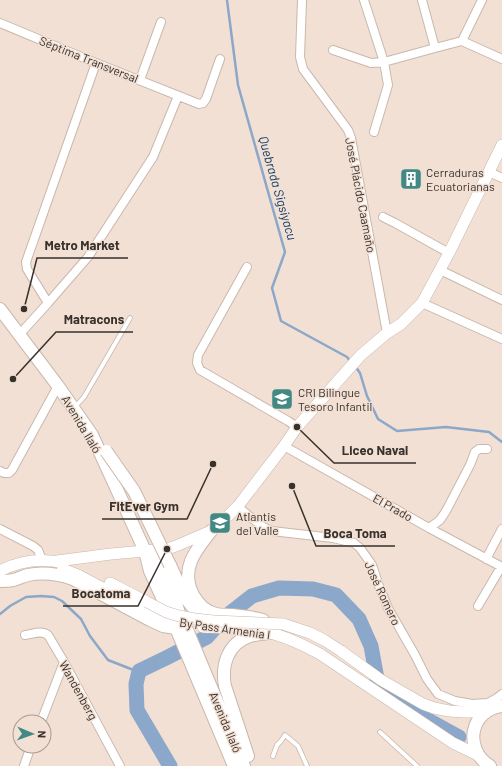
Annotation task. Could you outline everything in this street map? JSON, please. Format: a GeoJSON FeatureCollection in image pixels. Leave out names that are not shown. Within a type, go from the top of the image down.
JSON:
{"type":"FeatureCollection","features":[{"type":"Feature","properties":{"kind":"main road","name":"Avenida Ilaló"},"geometry":{"type":"LineString","coordinates":[[0,310],[58,386],[92,435],[145,551],[150,571],[181,632],[244,766]]}},
{"type":"Feature","properties":{"kind":"main road"},"geometry":{"type":"LineString","coordinates":[[92,435],[106,451],[134,490],[184,596],[192,607],[214,621]]}},
{"type":"Feature","properties":{"kind":"main road"},"geometry":{"type":"LineString","coordinates":[[211,531],[192,556],[188,568],[190,588],[196,600],[200,605],[216,614],[253,618],[283,624]]}},
{"type":"Feature","properties":{"kind":"main road"},"geometry":{"type":"LineString","coordinates":[[0,581],[12,581],[28,575],[54,574],[65,576],[150,620],[181,632]]}},
{"type":"Feature","properties":{"kind":"main road"},"geometry":{"type":"LineString","coordinates":[[252,766],[230,702],[223,678],[223,669],[230,652],[243,639],[250,636],[269,633]]}},
{"type":"Feature","properties":{"kind":"main road","name":"Avenida Ilaló"},"geometry":{"type":"LineString","coordinates":[[199,671],[234,766]]}},
{"type":"Feature","properties":{"kind":"main road"},"geometry":{"type":"LineString","coordinates":[[490,766],[478,755],[474,746],[473,736],[475,727],[480,718],[486,712],[502,706]]}},
{"type":"Feature","properties":{"kind":"street","name":"José Plácido Caamaño"},"geometry":{"type":"LineString","coordinates":[[302,0],[300,57],[304,69],[348,130],[352,138],[387,333]]}},
{"type":"Feature","properties":{"kind":"street"},"geometry":{"type":"LineString","coordinates":[[364,0],[384,62],[388,85],[374,132]]}},
{"type":"Feature","properties":{"kind":"street"},"geometry":{"type":"LineString","coordinates":[[422,0],[434,48]]}},
{"type":"Feature","properties":{"kind":"street"},"geometry":{"type":"LineString","coordinates":[[462,41],[482,0]]}},
{"type":"Feature","properties":{"kind":"street","name":"Séptima Transversal"},"geometry":{"type":"LineString","coordinates":[[0,22],[96,63],[199,104],[203,103],[206,99],[220,59]]}},
{"type":"Feature","properties":{"kind":"street"},"geometry":{"type":"LineString","coordinates":[[140,80],[161,22]]}},
{"type":"Feature","properties":{"kind":"street"},"geometry":{"type":"LineString","coordinates":[[333,50],[371,63],[384,62],[462,41],[502,59]]}},
{"type":"Feature","properties":{"kind":"street"},"geometry":{"type":"LineString","coordinates":[[48,303],[27,269],[26,262],[96,63]]}},
{"type":"Feature","properties":{"kind":"street"},"geometry":{"type":"LineString","coordinates":[[19,335],[88,257],[153,157],[178,96]]}},
{"type":"Feature","properties":{"kind":"street"},"geometry":{"type":"LineString","coordinates":[[57,561],[167,549],[211,531],[223,521],[238,506],[297,427],[346,372],[361,356],[387,333],[401,324],[422,303],[449,253],[502,145]]}},
{"type":"Feature","properties":{"kind":"street"},"geometry":{"type":"LineString","coordinates":[[489,172],[502,178]]}},
{"type":"Feature","properties":{"kind":"street"},"geometry":{"type":"LineString","coordinates":[[383,217],[449,253]]}},
{"type":"Feature","properties":{"kind":"street"},"geometry":{"type":"LineString","coordinates":[[247,267],[198,355],[197,363],[200,370],[297,427]]}},
{"type":"Feature","properties":{"kind":"street"},"geometry":{"type":"LineString","coordinates":[[440,270],[502,300]]}},
{"type":"Feature","properties":{"kind":"street"},"geometry":{"type":"LineString","coordinates":[[422,303],[502,339]]}},
{"type":"Feature","properties":{"kind":"street"},"geometry":{"type":"LineString","coordinates":[[0,471],[9,473],[12,470],[58,386]]}},
{"type":"Feature","properties":{"kind":"street","name":"El Prado"},"geometry":{"type":"LineString","coordinates":[[284,446],[429,528],[502,567]]}},
{"type":"Feature","properties":{"kind":"street"},"geometry":{"type":"LineString","coordinates":[[429,528],[436,523],[446,511],[470,465],[475,452],[479,449],[487,449]]}},
{"type":"Feature","properties":{"kind":"street","name":"José Romero"},"geometry":{"type":"LineString","coordinates":[[238,506],[263,527],[272,531],[333,538],[354,543],[360,548],[372,565],[388,608],[427,679],[438,694],[455,701],[472,704],[488,702],[502,694]]}},
{"type":"Feature","properties":{"kind":"street"},"geometry":{"type":"LineString","coordinates":[[0,529],[33,546],[38,550],[42,560]]}},
{"type":"Feature","properties":{"kind":"street"},"geometry":{"type":"LineString","coordinates":[[486,559],[502,529]]}},
{"type":"Feature","properties":{"kind":"street","name":"By Pass Armenia I"},"geometry":{"type":"LineString","coordinates":[[0,571],[24,562],[42,560],[70,564],[80,572],[144,610],[180,623],[203,627],[256,630],[293,641],[320,654],[453,743],[478,755]]}},
{"type":"Feature","properties":{"kind":"street"},"geometry":{"type":"LineString","coordinates":[[478,606],[502,567]]}},
{"type":"Feature","properties":{"kind":"street","name":"By Pass Armenia I"},"geometry":{"type":"LineString","coordinates":[[0,581],[17,574],[37,570],[80,572],[166,612],[179,616],[214,621],[283,624],[310,633],[324,640],[381,680],[423,704],[449,711],[486,712]]}},
{"type":"Feature","properties":{"kind":"street","name":"Wandenberg"},"geometry":{"type":"LineString","coordinates":[[25,635],[41,632],[45,633],[51,640],[120,766]]}},
{"type":"Feature","properties":{"kind":"street"},"geometry":{"type":"LineString","coordinates":[[44,714],[64,662]]}},
{"type":"Feature","properties":{"kind":"street"},"geometry":{"type":"LineString","coordinates":[[24,766],[28,754]]}},
{"type":"Feature","properties":{"kind":"lane"},"geometry":{"type":"LineString","coordinates":[[74,408],[84,397],[130,318]]}},
{"type":"Feature","properties":{"kind":"lane"},"geometry":{"type":"LineString","coordinates":[[380,732],[417,766]]}},
{"type":"Feature","properties":{"kind":"lane"},"geometry":{"type":"LineString","coordinates":[[273,756],[277,744],[285,735],[298,746],[307,766]]}},
{"type":"Feature","properties":{"kind":"waterway","name":"Quebrada Sigsiyacu"},"geometry":{"type":"LineString","coordinates":[[227,0],[238,85],[285,252],[272,288],[281,321],[347,357],[351,362]]}},
{"type":"Feature","properties":{"kind":"waterway","name":"Quebrada Sigsiyacu"},"geometry":{"type":"LineString","coordinates":[[355,366],[360,373],[367,396],[378,419],[397,431],[446,427],[489,432],[502,442]]}},
{"type":"Feature","properties":{"kind":"waterway"},"geometry":{"type":"LineString","coordinates":[[170,766],[137,710],[136,684],[139,671],[207,637],[224,618],[252,596],[279,588],[313,589],[336,595],[359,619],[371,646],[378,684],[408,709],[459,737]]}},
{"type":"Feature","properties":{"kind":"waterway"},"geometry":{"type":"LineString","coordinates":[[0,614],[10,606],[26,597],[54,597],[62,601],[81,619],[90,636],[108,660],[131,669]]}},
{"type":"Feature","properties":{"kind":"place","name":"Cerraduras Ecuatorianas"},"geometry":{"type":"Point","coordinates":[411,179]}},
{"type":"Feature","properties":{"kind":"place","name":"Metro Market"},"geometry":{"type":"Point","coordinates":[24,309]}},
{"type":"Feature","properties":{"kind":"place","name":"Matracons"},"geometry":{"type":"Point","coordinates":[13,379]}},
{"type":"Feature","properties":{"kind":"place","name":"CRI Bilingue Tesoro Infantil"},"geometry":{"type":"Point","coordinates":[282,399]}},
{"type":"Feature","properties":{"kind":"place","name":"Liceo Naval"},"geometry":{"type":"Point","coordinates":[297,427]}},
{"type":"Feature","properties":{"kind":"place","name":"FitEver Gym"},"geometry":{"type":"Point","coordinates":[213,464]}},
{"type":"Feature","properties":{"kind":"place","name":"Boca Toma"},"geometry":{"type":"Point","coordinates":[292,486]}},
{"type":"Feature","properties":{"kind":"place","name":"Atlantis del Valle"},"geometry":{"type":"Point","coordinates":[220,523]}},
{"type":"Feature","properties":{"kind":"place","name":"Bocatoma"},"geometry":{"type":"Point","coordinates":[167,549]}}]}
